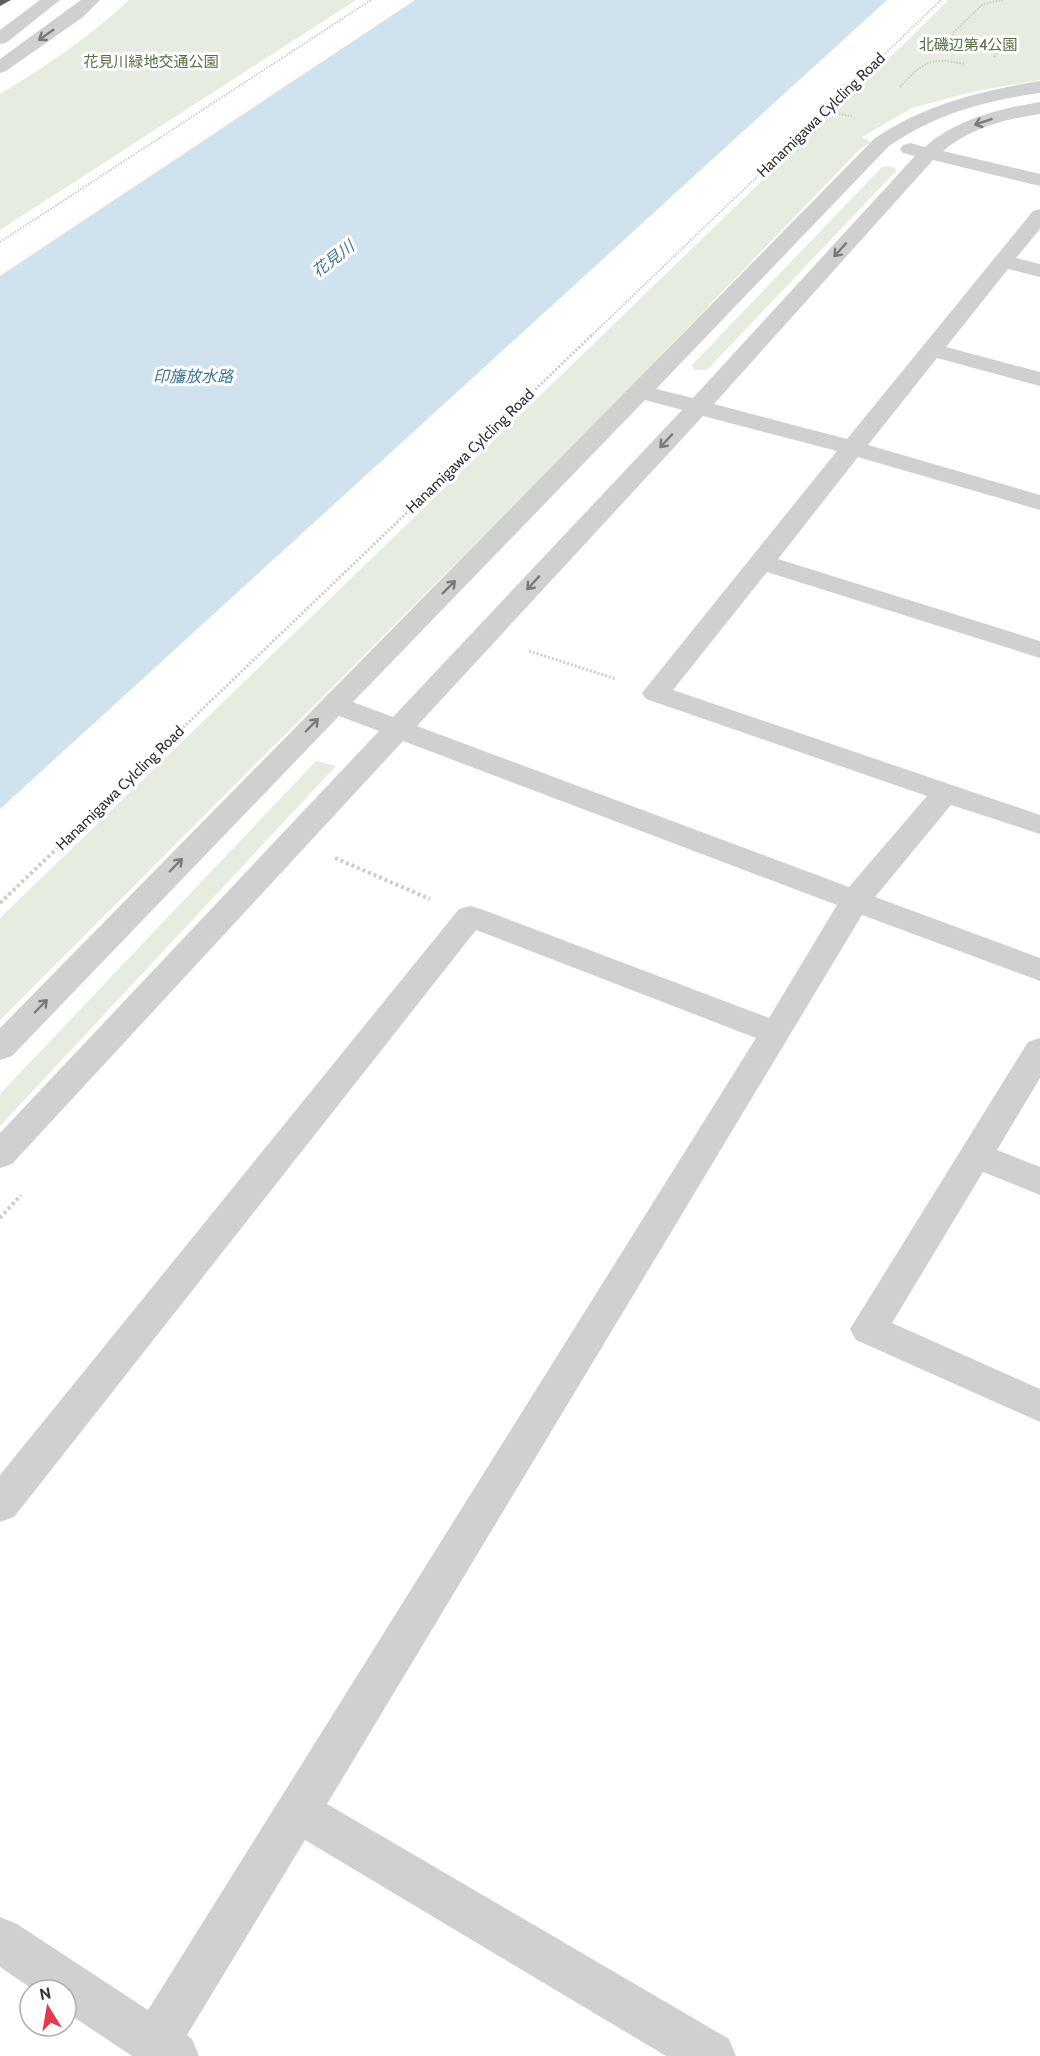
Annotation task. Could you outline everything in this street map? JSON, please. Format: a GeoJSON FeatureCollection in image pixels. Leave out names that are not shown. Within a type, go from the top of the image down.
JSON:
{"type":"FeatureCollection","features":[{"type":"Feature","properties":{"kind":"street"},"geometry":{"type":"LineString","coordinates":[[0,39],[51,0]]}},
{"type":"Feature","properties":{"kind":"street"},"geometry":{"type":"LineString","coordinates":[[0,67],[77,13],[91,0]]}},
{"type":"Feature","properties":{"kind":"street"},"geometry":{"type":"LineString","coordinates":[[0,1048],[332,704],[642,392],[882,142],[901,128],[951,104],[982,95],[1040,87]]}},
{"type":"Feature","properties":{"kind":"street"},"geometry":{"type":"LineString","coordinates":[[0,1155],[699,406],[928,154],[942,140],[966,128],[1009,114],[1040,108]]}},
{"type":"Feature","properties":{"kind":"street"},"geometry":{"type":"LineString","coordinates":[[882,142],[1040,180]]}},
{"type":"Feature","properties":{"kind":"street"},"geometry":{"type":"LineString","coordinates":[[1040,215],[656,693],[1040,825]]}},
{"type":"Feature","properties":{"kind":"street"},"geometry":{"type":"LineString","coordinates":[[1003,261],[1040,271]]}},
{"type":"Feature","properties":{"kind":"street"},"geometry":{"type":"LineString","coordinates":[[933,350],[1040,379]]}},
{"type":"Feature","properties":{"kind":"street"},"geometry":{"type":"LineString","coordinates":[[642,392],[852,448],[1040,503]]}},
{"type":"Feature","properties":{"kind":"street"},"geometry":{"type":"LineString","coordinates":[[762,562],[1040,650]]}},
{"type":"Feature","properties":{"kind":"street"},"geometry":{"type":"LineString","coordinates":[[332,704],[1040,970]]}},
{"type":"Feature","properties":{"kind":"street"},"geometry":{"type":"LineString","coordinates":[[0,1940],[165,2049],[297,1811],[776,1033],[855,900],[946,792]]}},
{"type":"Feature","properties":{"kind":"street"},"geometry":{"type":"LineString","coordinates":[[0,1505],[470,916],[776,1033]]}},
{"type":"Feature","properties":{"kind":"street"},"geometry":{"type":"LineString","coordinates":[[1040,1050],[869,1329],[1040,1406]]}},
{"type":"Feature","properties":{"kind":"street"},"geometry":{"type":"LineString","coordinates":[[976,1155],[1040,1182]]}},
{"type":"Feature","properties":{"kind":"street"},"geometry":{"type":"LineString","coordinates":[[297,1811],[712,2056]]}},
{"type":"Feature","properties":{"kind":"path"},"geometry":{"type":"LineString","coordinates":[[0,242],[371,0]]}},
{"type":"Feature","properties":{"kind":"path","name":"Hanamigawa Cylcling Road"},"geometry":{"type":"LineString","coordinates":[[0,903],[940,0]]}},
{"type":"Feature","properties":{"kind":"path"},"geometry":{"type":"LineString","coordinates":[[1003,0],[983,4],[954,32],[953,36],[964,41],[1020,52]]}},
{"type":"Feature","properties":{"kind":"path"},"geometry":{"type":"LineString","coordinates":[[521,649],[656,693]]}},
{"type":"Feature","properties":{"kind":"path"},"geometry":{"type":"LineString","coordinates":[[328,854],[470,916]]}},
{"type":"Feature","properties":{"kind":"path"},"geometry":{"type":"LineString","coordinates":[[0,1218],[24,1192]]}},
{"type":"Feature","properties":{"kind":"green space","name":"花見川緑地交通公園"},"geometry":{"type":"Polygon","coordinates":[[[129,0],[356,0],[0,230],[0,94],[67,50],[129,0]]]}},
{"type":"Feature","properties":{"kind":"green space","name":"北磯辺第4公園"},"geometry":{"type":"Polygon","coordinates":[[[949,0],[1040,0],[1040,80],[976,91],[912,108],[862,137],[871,142],[860,149],[588,431],[0,1020],[0,918],[949,0]]]}},
{"type":"Feature","properties":{"kind":"green space"},"geometry":{"type":"Polygon","coordinates":[[[891,166],[897,170],[707,370],[694,370],[692,365],[882,167],[891,166]]]}},
{"type":"Feature","properties":{"kind":"green space"},"geometry":{"type":"Polygon","coordinates":[[[316,761],[336,766],[0,1126],[0,1094],[316,761]]]}},
{"type":"Feature","properties":{"kind":"water","name":"印旛放水路"},"geometry":{"type":"Polygon","coordinates":[[[415,0],[887,0],[0,809],[0,276],[415,0]]]}},
{"type":"Feature","properties":{"kind":"water label","name":"花見川"},"geometry":{"type":"Point","coordinates":[333,259]}}]}
